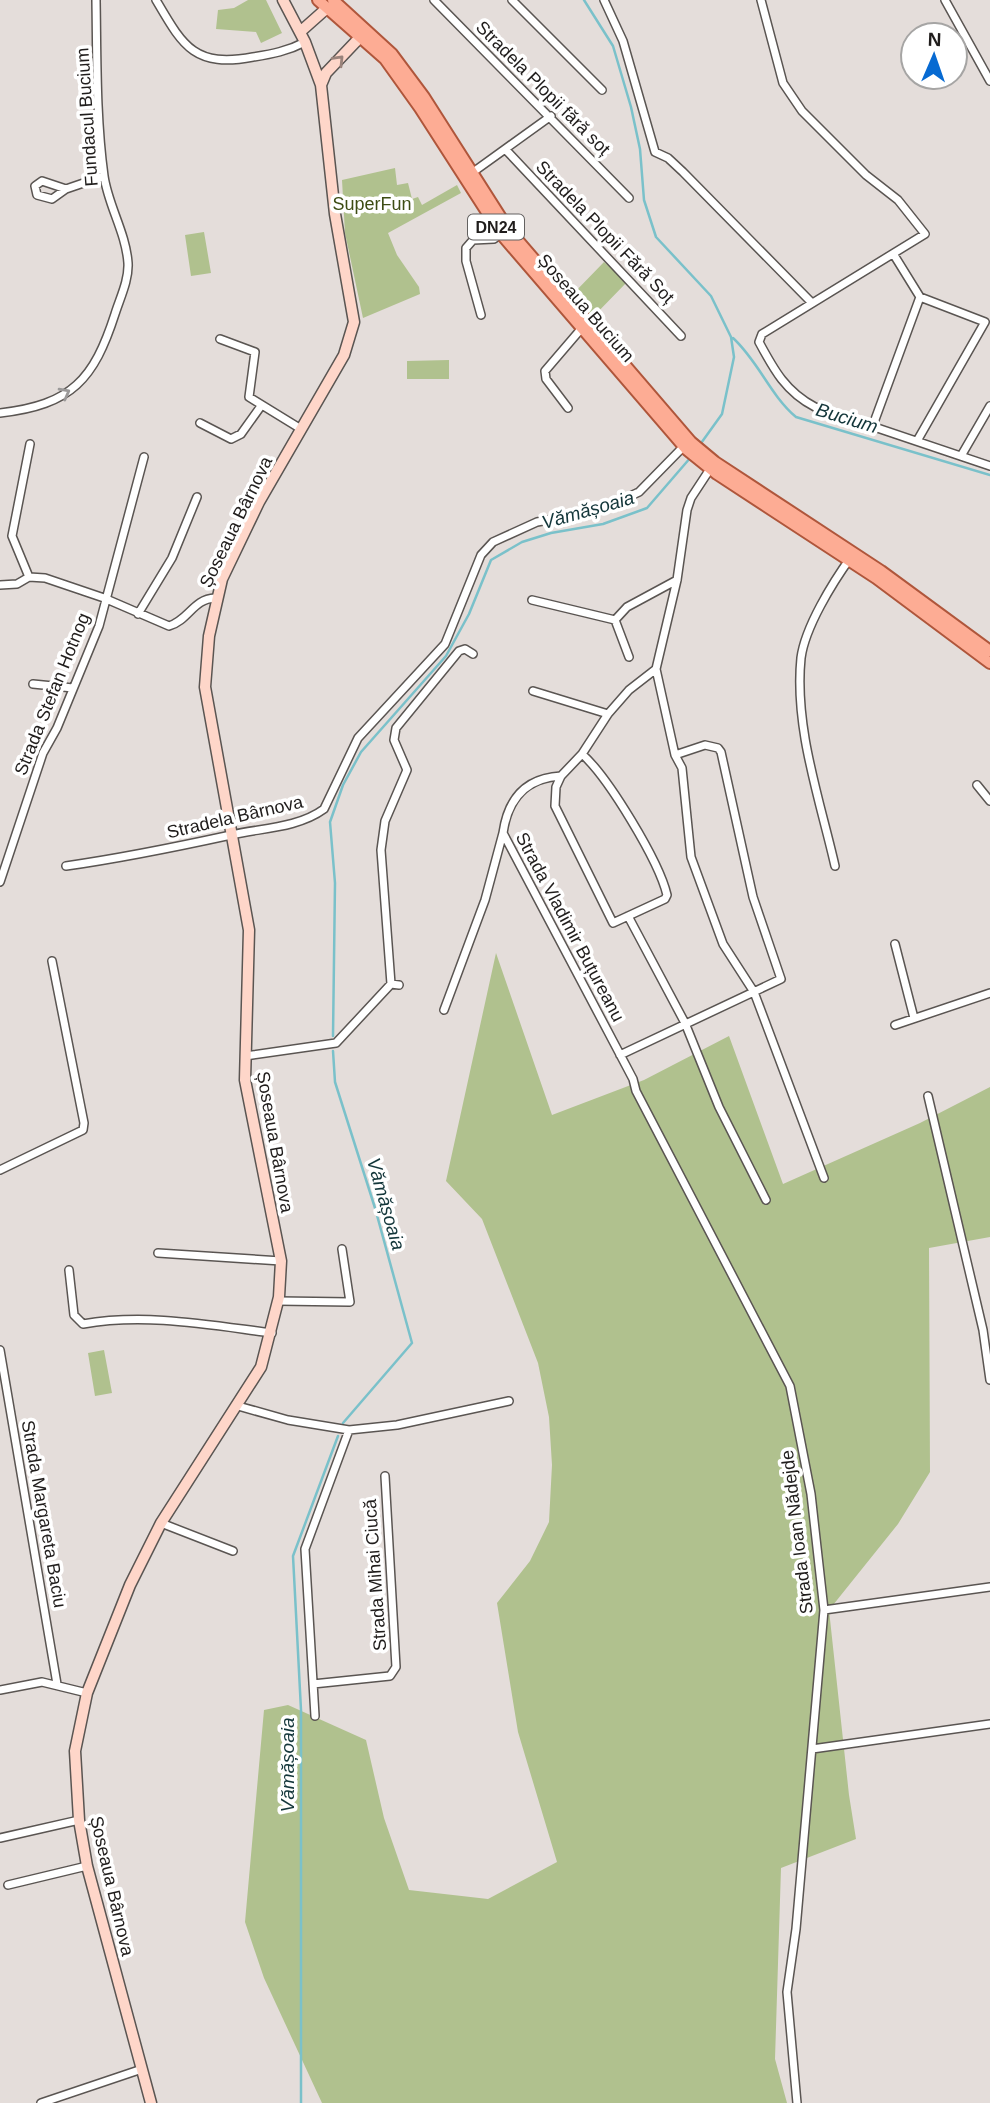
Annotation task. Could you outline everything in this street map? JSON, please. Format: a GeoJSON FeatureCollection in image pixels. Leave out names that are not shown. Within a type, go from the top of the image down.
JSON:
{"type":"FeatureCollection","features":[{"type":"Feature","properties":{"kind":"main road","name":"Șoseaua Bârnova"},"geometry":{"type":"LineString","coordinates":[[151,2103],[87,1866],[79,1820],[75,1751],[87,1693],[130,1585],[161,1523],[261,1367],[272,1333],[278,1301],[281,1261],[245,1080],[250,943],[234,834],[210,725],[205,687],[215,598],[259,502],[344,355],[354,322],[335,214],[321,85],[305,42],[283,0]]}},
{"type":"Feature","properties":{"kind":"main road","name":"Șoseaua Bucium"},"geometry":{"type":"LineString","coordinates":[[318,0],[332,2],[365,33],[530,256],[687,445]]}},
{"type":"Feature","properties":{"kind":"main road"},"geometry":{"type":"LineString","coordinates":[[300,32],[332,2]]}},
{"type":"Feature","properties":{"kind":"main road"},"geometry":{"type":"LineString","coordinates":[[321,85],[326,73],[365,33]]}},
{"type":"Feature","properties":{"kind":"main road","name":"Șoseaua Bucium"},"geometry":{"type":"LineString","coordinates":[[469,175],[501,234],[581,329],[687,445],[709,463],[990,651]]}},
{"type":"Feature","properties":{"kind":"main road","name":"Șoseaua Bucium"},"geometry":{"type":"LineString","coordinates":[[851,557],[990,663]]}},
{"type":"Feature","properties":{"kind":"street","name":"Fundacul Bucium"},"geometry":{"type":"LineString","coordinates":[[0,413],[35,406],[69,391],[94,368],[106,342],[128,265],[104,176],[96,0]]}},
{"type":"Feature","properties":{"kind":"street"},"geometry":{"type":"LineString","coordinates":[[156,0],[184,45],[205,58],[231,61],[290,50],[305,42]]}},
{"type":"Feature","properties":{"kind":"street","name":"Stradela Plopii fără soț"},"geometry":{"type":"LineString","coordinates":[[434,0],[629,198]]}},
{"type":"Feature","properties":{"kind":"street"},"geometry":{"type":"LineString","coordinates":[[512,0],[602,90]]}},
{"type":"Feature","properties":{"kind":"street"},"geometry":{"type":"LineString","coordinates":[[604,0],[623,41],[655,152],[668,158],[683,172],[812,303]]}},
{"type":"Feature","properties":{"kind":"street"},"geometry":{"type":"LineString","coordinates":[[761,0],[783,83],[796,102],[815,126],[898,200],[925,234],[762,334],[760,342],[785,386],[796,398],[990,466]]}},
{"type":"Feature","properties":{"kind":"street"},"geometry":{"type":"LineString","coordinates":[[945,0],[990,80]]}},
{"type":"Feature","properties":{"kind":"street","name":"Stradela Plopii Fără Soț"},"geometry":{"type":"LineString","coordinates":[[469,175],[551,116]]}},
{"type":"Feature","properties":{"kind":"street","name":"Stradela Plopii Fără Soț"},"geometry":{"type":"LineString","coordinates":[[506,150],[681,336]]}},
{"type":"Feature","properties":{"kind":"street"},"geometry":{"type":"LineString","coordinates":[[66,189],[104,176]]}},
{"type":"Feature","properties":{"kind":"street"},"geometry":{"type":"LineString","coordinates":[[481,315],[466,261],[466,248],[473,240],[494,239],[501,234]]}},
{"type":"Feature","properties":{"kind":"street"},"geometry":{"type":"LineString","coordinates":[[894,255],[920,297],[988,323],[917,441]]}},
{"type":"Feature","properties":{"kind":"street"},"geometry":{"type":"LineString","coordinates":[[873,425],[920,297]]}},
{"type":"Feature","properties":{"kind":"street"},"geometry":{"type":"LineString","coordinates":[[568,408],[546,379],[545,371],[581,329]]}},
{"type":"Feature","properties":{"kind":"street"},"geometry":{"type":"LineString","coordinates":[[220,339],[255,352],[249,397],[301,429]]}},
{"type":"Feature","properties":{"kind":"street"},"geometry":{"type":"LineString","coordinates":[[200,423],[231,439],[241,434],[261,406]]}},
{"type":"Feature","properties":{"kind":"street"},"geometry":{"type":"LineString","coordinates":[[961,456],[990,406]]}},
{"type":"Feature","properties":{"kind":"street"},"geometry":{"type":"LineString","coordinates":[[29,577],[12,537],[30,444]]}},
{"type":"Feature","properties":{"kind":"street","name":"Stradela Bârnova"},"geometry":{"type":"LineString","coordinates":[[66,866],[137,856],[302,820],[324,809],[358,738],[445,644],[481,555],[493,542],[537,522],[583,516],[621,501],[656,477],[687,445]]}},
{"type":"Feature","properties":{"kind":"street","name":"Strada Stefan Hotnog"},"geometry":{"type":"LineString","coordinates":[[0,883],[43,752],[99,626],[104,598],[144,457]]}},
{"type":"Feature","properties":{"kind":"street"},"geometry":{"type":"LineString","coordinates":[[709,463],[691,498],[677,580],[656,669],[675,755],[682,768],[691,857],[723,944],[754,992],[824,1178]]}},
{"type":"Feature","properties":{"kind":"street"},"geometry":{"type":"LineString","coordinates":[[138,614],[172,558],[197,497]]}},
{"type":"Feature","properties":{"kind":"street"},"geometry":{"type":"LineString","coordinates":[[835,866],[805,733],[802,656],[818,612],[851,557]]}},
{"type":"Feature","properties":{"kind":"street"},"geometry":{"type":"LineString","coordinates":[[0,585],[17,584],[29,577],[46,578],[104,598],[169,626],[177,624],[199,601],[215,598]]}},
{"type":"Feature","properties":{"kind":"street"},"geometry":{"type":"LineString","coordinates":[[615,620],[627,607],[677,580]]}},
{"type":"Feature","properties":{"kind":"street"},"geometry":{"type":"LineString","coordinates":[[532,600],[615,620]]}},
{"type":"Feature","properties":{"kind":"street"},"geometry":{"type":"LineString","coordinates":[[615,620],[629,657]]}},
{"type":"Feature","properties":{"kind":"street"},"geometry":{"type":"LineString","coordinates":[[245,1056],[336,1043],[395,984],[382,850],[385,821],[407,770],[394,740],[396,728],[459,650],[465,649],[472,654]]}},
{"type":"Feature","properties":{"kind":"street"},"geometry":{"type":"LineString","coordinates":[[582,754],[608,782],[665,889],[665,899],[613,923],[555,806],[556,787],[561,776],[582,754],[608,714],[629,690],[656,669]]}},
{"type":"Feature","properties":{"kind":"street"},"geometry":{"type":"LineString","coordinates":[[33,684],[73,688]]}},
{"type":"Feature","properties":{"kind":"street"},"geometry":{"type":"LineString","coordinates":[[533,691],[608,714]]}},
{"type":"Feature","properties":{"kind":"street"},"geometry":{"type":"LineString","coordinates":[[620,1055],[781,979],[753,897],[721,752],[718,748],[705,745],[675,755]]}},
{"type":"Feature","properties":{"kind":"street","name":"Strada Vladimir Buțureanu"},"geometry":{"type":"LineString","coordinates":[[561,776],[535,781],[516,795],[503,833],[634,1079]]}},
{"type":"Feature","properties":{"kind":"street"},"geometry":{"type":"LineString","coordinates":[[977,785],[990,802]]}},
{"type":"Feature","properties":{"kind":"street"},"geometry":{"type":"LineString","coordinates":[[444,1010],[477,925],[503,833]]}},
{"type":"Feature","properties":{"kind":"street"},"geometry":{"type":"LineString","coordinates":[[628,916],[685,1023],[719,1107],[766,1200]]}},
{"type":"Feature","properties":{"kind":"street"},"geometry":{"type":"LineString","coordinates":[[895,944],[914,1018]]}},
{"type":"Feature","properties":{"kind":"street"},"geometry":{"type":"LineString","coordinates":[[0,1170],[83,1130],[84,1123],[52,961]]}},
{"type":"Feature","properties":{"kind":"street"},"geometry":{"type":"LineString","coordinates":[[895,1025],[990,993]]}},
{"type":"Feature","properties":{"kind":"street","name":"Strada Ioan Nădejde"},"geometry":{"type":"LineString","coordinates":[[634,1079],[636,1091],[790,1386],[811,1494],[824,1610],[796,1929],[787,1992],[797,2103]]}},
{"type":"Feature","properties":{"kind":"street"},"geometry":{"type":"LineString","coordinates":[[928,1096],[983,1329],[990,1380]]}},
{"type":"Feature","properties":{"kind":"street"},"geometry":{"type":"LineString","coordinates":[[278,1301],[350,1302],[342,1249]]}},
{"type":"Feature","properties":{"kind":"street"},"geometry":{"type":"LineString","coordinates":[[158,1254],[281,1261]]}},
{"type":"Feature","properties":{"kind":"street"},"geometry":{"type":"LineString","coordinates":[[69,1270],[74,1315],[83,1324],[113,1319],[170,1321],[272,1333]]}},
{"type":"Feature","properties":{"kind":"street","name":"Strada Margareta Baciu"},"geometry":{"type":"LineString","coordinates":[[0,1350],[57,1684]]}},
{"type":"Feature","properties":{"kind":"street"},"geometry":{"type":"LineString","coordinates":[[238,1406],[288,1420],[349,1430],[397,1425],[509,1401]]}},
{"type":"Feature","properties":{"kind":"street"},"geometry":{"type":"LineString","coordinates":[[315,1716],[306,1549],[349,1430]]}},
{"type":"Feature","properties":{"kind":"street","name":"Strada Mihai Ciucă"},"geometry":{"type":"LineString","coordinates":[[313,1684],[390,1676],[396,1667],[385,1476]]}},
{"type":"Feature","properties":{"kind":"street"},"geometry":{"type":"LineString","coordinates":[[161,1523],[233,1551]]}},
{"type":"Feature","properties":{"kind":"street"},"geometry":{"type":"LineString","coordinates":[[824,1610],[990,1587]]}},
{"type":"Feature","properties":{"kind":"street"},"geometry":{"type":"LineString","coordinates":[[0,1690],[27,1683],[57,1684],[87,1693]]}},
{"type":"Feature","properties":{"kind":"street"},"geometry":{"type":"LineString","coordinates":[[812,1749],[990,1724]]}},
{"type":"Feature","properties":{"kind":"street"},"geometry":{"type":"LineString","coordinates":[[0,1838],[79,1820]]}},
{"type":"Feature","properties":{"kind":"street"},"geometry":{"type":"LineString","coordinates":[[8,1885],[87,1866]]}},
{"type":"Feature","properties":{"kind":"street"},"geometry":{"type":"LineString","coordinates":[[41,2103],[142,2069]]}},
{"type":"Feature","properties":{"kind":"green space"},"geometry":{"type":"Polygon","coordinates":[[[248,0],[266,0],[282,33],[261,43],[256,32],[216,29],[218,10],[234,8],[248,0]]]}},
{"type":"Feature","properties":{"kind":"green space","name":"SuperFun"},"geometry":{"type":"Polygon","coordinates":[[[395,168],[397,185],[408,183],[412,199],[418,197],[422,205],[457,185],[461,193],[388,233],[397,255],[419,287],[420,294],[363,318],[345,233],[342,180],[395,168]]]}},
{"type":"Feature","properties":{"kind":"green space"},"geometry":{"type":"Polygon","coordinates":[[[204,232],[211,273],[191,276],[185,235],[204,232]]]}},
{"type":"Feature","properties":{"kind":"green space"},"geometry":{"type":"Polygon","coordinates":[[[604,262],[627,282],[591,319],[571,296],[604,262]]]}},
{"type":"Feature","properties":{"kind":"green space"},"geometry":{"type":"Polygon","coordinates":[[[449,360],[449,379],[407,379],[407,361],[449,360]]]}},
{"type":"Feature","properties":{"kind":"green space"},"geometry":{"type":"Polygon","coordinates":[[[496,953],[552,1115],[644,1080],[729,1036],[783,1184],[920,1123],[990,1087],[990,1237],[929,1248],[930,1472],[898,1524],[829,1610],[856,1839],[781,1868],[775,2059],[787,2103],[322,2103],[264,1978],[245,1922],[264,1710],[288,1705],[366,1740],[384,1818],[409,1890],[488,1899],[557,1862],[518,1732],[497,1603],[530,1561],[549,1522],[552,1465],[549,1417],[538,1363],[482,1219],[446,1181],[496,953]]]}},
{"type":"Feature","properties":{"kind":"green space"},"geometry":{"type":"Polygon","coordinates":[[[104,1350],[112,1393],[95,1396],[88,1353],[104,1350]]]}},
{"type":"Feature","properties":{"kind":"waterway","name":"Vămășoaia"},"geometry":{"type":"LineString","coordinates":[[584,0],[613,46],[631,107],[640,149],[644,200],[656,237],[711,296],[731,337],[734,357],[722,414],[699,446]]}},
{"type":"Feature","properties":{"kind":"waterway","name":"Bucium"},"geometry":{"type":"LineString","coordinates":[[733,338],[796,417],[990,475]]}},
{"type":"Feature","properties":{"kind":"waterway","name":"Vămășoaia"},"geometry":{"type":"LineString","coordinates":[[333,1036],[335,883],[330,822],[343,785],[361,752],[446,656],[469,614],[491,560],[522,542],[551,533],[603,524],[647,508],[691,457]]}},
{"type":"Feature","properties":{"kind":"waterway","name":"Vămășoaia"},"geometry":{"type":"LineString","coordinates":[[333,1051],[335,1082],[375,1208],[412,1343],[343,1423]]}},
{"type":"Feature","properties":{"kind":"waterway","name":"Vămășoaia"},"geometry":{"type":"LineString","coordinates":[[301,2103],[301,1710],[293,1556],[338,1436]]}}]}
